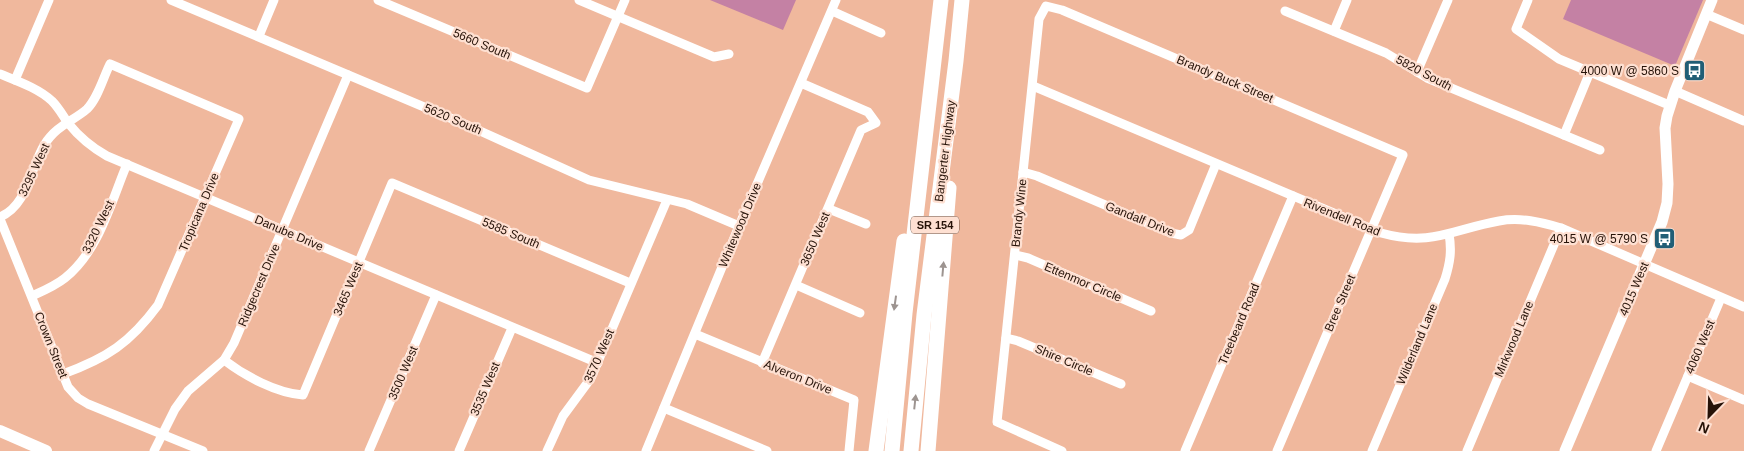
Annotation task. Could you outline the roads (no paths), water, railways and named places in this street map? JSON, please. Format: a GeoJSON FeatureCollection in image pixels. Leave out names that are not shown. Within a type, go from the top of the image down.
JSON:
{"type":"FeatureCollection","features":[{"type":"Feature","properties":{"kind":"highway","name":"Bangerter Highway"},"geometry":{"type":"LineString","coordinates":[[892,451],[905,313],[941,0]]}},
{"type":"Feature","properties":{"kind":"highway","name":"Bangerter Highway"},"geometry":{"type":"LineString","coordinates":[[910,451],[924,315],[962,0]]}},
{"type":"Feature","properties":{"kind":"highway"},"geometry":{"type":"LineString","coordinates":[[876,451],[909,207],[938,30]]}},
{"type":"Feature","properties":{"kind":"highway"},"geometry":{"type":"LineString","coordinates":[[928,451],[958,76],[959,32]]}},
{"type":"Feature","properties":{"kind":"main road"},"geometry":{"type":"LineString","coordinates":[[0,432],[46,451]]}},
{"type":"Feature","properties":{"kind":"street"},"geometry":{"type":"LineString","coordinates":[[15,80],[49,0]]}},
{"type":"Feature","properties":{"kind":"street","name":"5620 South"},"geometry":{"type":"LineString","coordinates":[[171,0],[469,126],[588,180],[687,204],[739,226]]}},
{"type":"Feature","properties":{"kind":"street"},"geometry":{"type":"LineString","coordinates":[[259,36],[274,0]]}},
{"type":"Feature","properties":{"kind":"street","name":"5660 South"},"geometry":{"type":"LineString","coordinates":[[378,0],[587,88],[618,16]]}},
{"type":"Feature","properties":{"kind":"street"},"geometry":{"type":"LineString","coordinates":[[580,0],[714,57],[729,54]]}},
{"type":"Feature","properties":{"kind":"street"},"geometry":{"type":"LineString","coordinates":[[618,16],[625,0]]}},
{"type":"Feature","properties":{"kind":"street","name":"Whitewood Drive"},"geometry":{"type":"LineString","coordinates":[[646,451],[739,226],[836,0]]}},
{"type":"Feature","properties":{"kind":"street"},"geometry":{"type":"LineString","coordinates":[[1334,31],[1347,0]]}},
{"type":"Feature","properties":{"kind":"street"},"geometry":{"type":"LineString","coordinates":[[1417,72],[1448,0]]}},
{"type":"Feature","properties":{"kind":"street"},"geometry":{"type":"LineString","coordinates":[[1528,0],[1516,30],[1558,58],[1669,105]]}},
{"type":"Feature","properties":{"kind":"street","name":"4015 West"},"geometry":{"type":"LineString","coordinates":[[1564,451],[1662,222],[1667,203],[1668,184],[1665,128],[1669,105],[1712,0]]}},
{"type":"Feature","properties":{"kind":"street","name":"Brandy Wine"},"geometry":{"type":"LineString","coordinates":[[1046,6],[1039,19],[997,422],[1062,451]]}},
{"type":"Feature","properties":{"kind":"street","name":"Brandy Buck Street"},"geometry":{"type":"LineString","coordinates":[[1046,6],[1062,10],[1403,155]]}},
{"type":"Feature","properties":{"kind":"street"},"geometry":{"type":"LineString","coordinates":[[832,11],[882,33]]}},
{"type":"Feature","properties":{"kind":"street","name":"5820 South"},"geometry":{"type":"LineString","coordinates":[[1285,11],[1386,53],[1417,72],[1600,150]]}},
{"type":"Feature","properties":{"kind":"street"},"geometry":{"type":"LineString","coordinates":[[1706,14],[1744,30]]}},
{"type":"Feature","properties":{"kind":"street","name":"Tropicana Drive"},"geometry":{"type":"LineString","coordinates":[[63,374],[101,359],[115,350],[144,324],[158,305],[239,119],[110,64]]}},
{"type":"Feature","properties":{"kind":"street","name":"3295 West"},"geometry":{"type":"LineString","coordinates":[[0,218],[17,205],[50,136],[88,108],[110,64]]}},
{"type":"Feature","properties":{"kind":"street"},"geometry":{"type":"LineString","coordinates":[[1564,135],[1590,72]]}},
{"type":"Feature","properties":{"kind":"street","name":"Danube Drive"},"geometry":{"type":"LineString","coordinates":[[0,74],[40,92],[51,100],[68,123],[90,147],[107,156],[598,363]]}},
{"type":"Feature","properties":{"kind":"street","name":"Ridgecrest Drive"},"geometry":{"type":"LineString","coordinates":[[154,451],[175,409],[188,391],[224,360],[234,343],[348,75]]}},
{"type":"Feature","properties":{"kind":"street","name":"3650 West"},"geometry":{"type":"LineString","coordinates":[[762,363],[861,130],[876,123],[868,112],[801,83]]}},
{"type":"Feature","properties":{"kind":"street","name":"Rivendell Road"},"geometry":{"type":"LineString","coordinates":[[1032,86],[1371,230],[1408,239],[1429,238],[1500,221],[1531,220],[1561,228],[1744,307]]}},
{"type":"Feature","properties":{"kind":"street"},"geometry":{"type":"LineString","coordinates":[[1674,91],[1744,121]]}},
{"type":"Feature","properties":{"kind":"street","name":"Bree Street"},"geometry":{"type":"LineString","coordinates":[[1277,451],[1403,155]]}},
{"type":"Feature","properties":{"kind":"street","name":"3320 West"},"geometry":{"type":"LineString","coordinates":[[32,296],[65,278],[79,264],[100,230],[127,164]]}},
{"type":"Feature","properties":{"kind":"street","name":"Gandalf Drive"},"geometry":{"type":"LineString","coordinates":[[1024,172],[1171,233],[1181,235],[1189,230],[1216,164]]}},
{"type":"Feature","properties":{"kind":"street","name":"3465 West"},"geometry":{"type":"LineString","coordinates":[[224,360],[250,378],[287,392],[303,395],[392,183]]}},
{"type":"Feature","properties":{"kind":"street","name":"5585 South"},"geometry":{"type":"LineString","coordinates":[[392,183],[630,284]]}},
{"type":"Feature","properties":{"kind":"street","name":"Treebeard Road"},"geometry":{"type":"LineString","coordinates":[[1185,451],[1293,196]]}},
{"type":"Feature","properties":{"kind":"street","name":"3570 West"},"geometry":{"type":"LineString","coordinates":[[547,451],[563,416],[588,384],[667,200]]}},
{"type":"Feature","properties":{"kind":"street"},"geometry":{"type":"LineString","coordinates":[[829,208],[866,224]]}},
{"type":"Feature","properties":{"kind":"street","name":"Crown Street"},"geometry":{"type":"LineString","coordinates":[[0,218],[68,387],[78,398],[88,404],[203,451]]}},
{"type":"Feature","properties":{"kind":"street","name":"Mirkwood Lane"},"geometry":{"type":"LineString","coordinates":[[1467,451],[1561,228]]}},
{"type":"Feature","properties":{"kind":"street","name":"Wilderland Lane"},"geometry":{"type":"LineString","coordinates":[[1372,451],[1445,279],[1450,264],[1452,248],[1449,234]]}},
{"type":"Feature","properties":{"kind":"street","name":"Ettenmor Circle"},"geometry":{"type":"LineString","coordinates":[[1015,255],[1028,258],[1150,311]]}},
{"type":"Feature","properties":{"kind":"street"},"geometry":{"type":"LineString","coordinates":[[796,285],[860,313]]}},
{"type":"Feature","properties":{"kind":"street","name":"3500 West"},"geometry":{"type":"LineString","coordinates":[[370,451],[436,295]]}},
{"type":"Feature","properties":{"kind":"street","name":"4060 West"},"geometry":{"type":"LineString","coordinates":[[1656,451],[1721,298]]}},
{"type":"Feature","properties":{"kind":"street","name":"3535 West"},"geometry":{"type":"LineString","coordinates":[[459,451],[512,328]]}},
{"type":"Feature","properties":{"kind":"street","name":"Alveron Drive"},"geometry":{"type":"LineString","coordinates":[[695,334],[854,400],[849,451]]}},
{"type":"Feature","properties":{"kind":"street","name":"Shire Circle"},"geometry":{"type":"LineString","coordinates":[[1006,338],[1018,341],[1121,384]]}},
{"type":"Feature","properties":{"kind":"street"},"geometry":{"type":"LineString","coordinates":[[1688,376],[1744,400]]}},
{"type":"Feature","properties":{"kind":"street"},"geometry":{"type":"LineString","coordinates":[[664,408],[767,451]]}},
{"type":"Feature","properties":{"kind":"place","name":"4000 W @ 5860 S"},"geometry":{"type":"Point","coordinates":[1695,71]}},
{"type":"Feature","properties":{"kind":"place","name":"4015 W @ 5790 S"},"geometry":{"type":"Point","coordinates":[1664,239]}}]}
